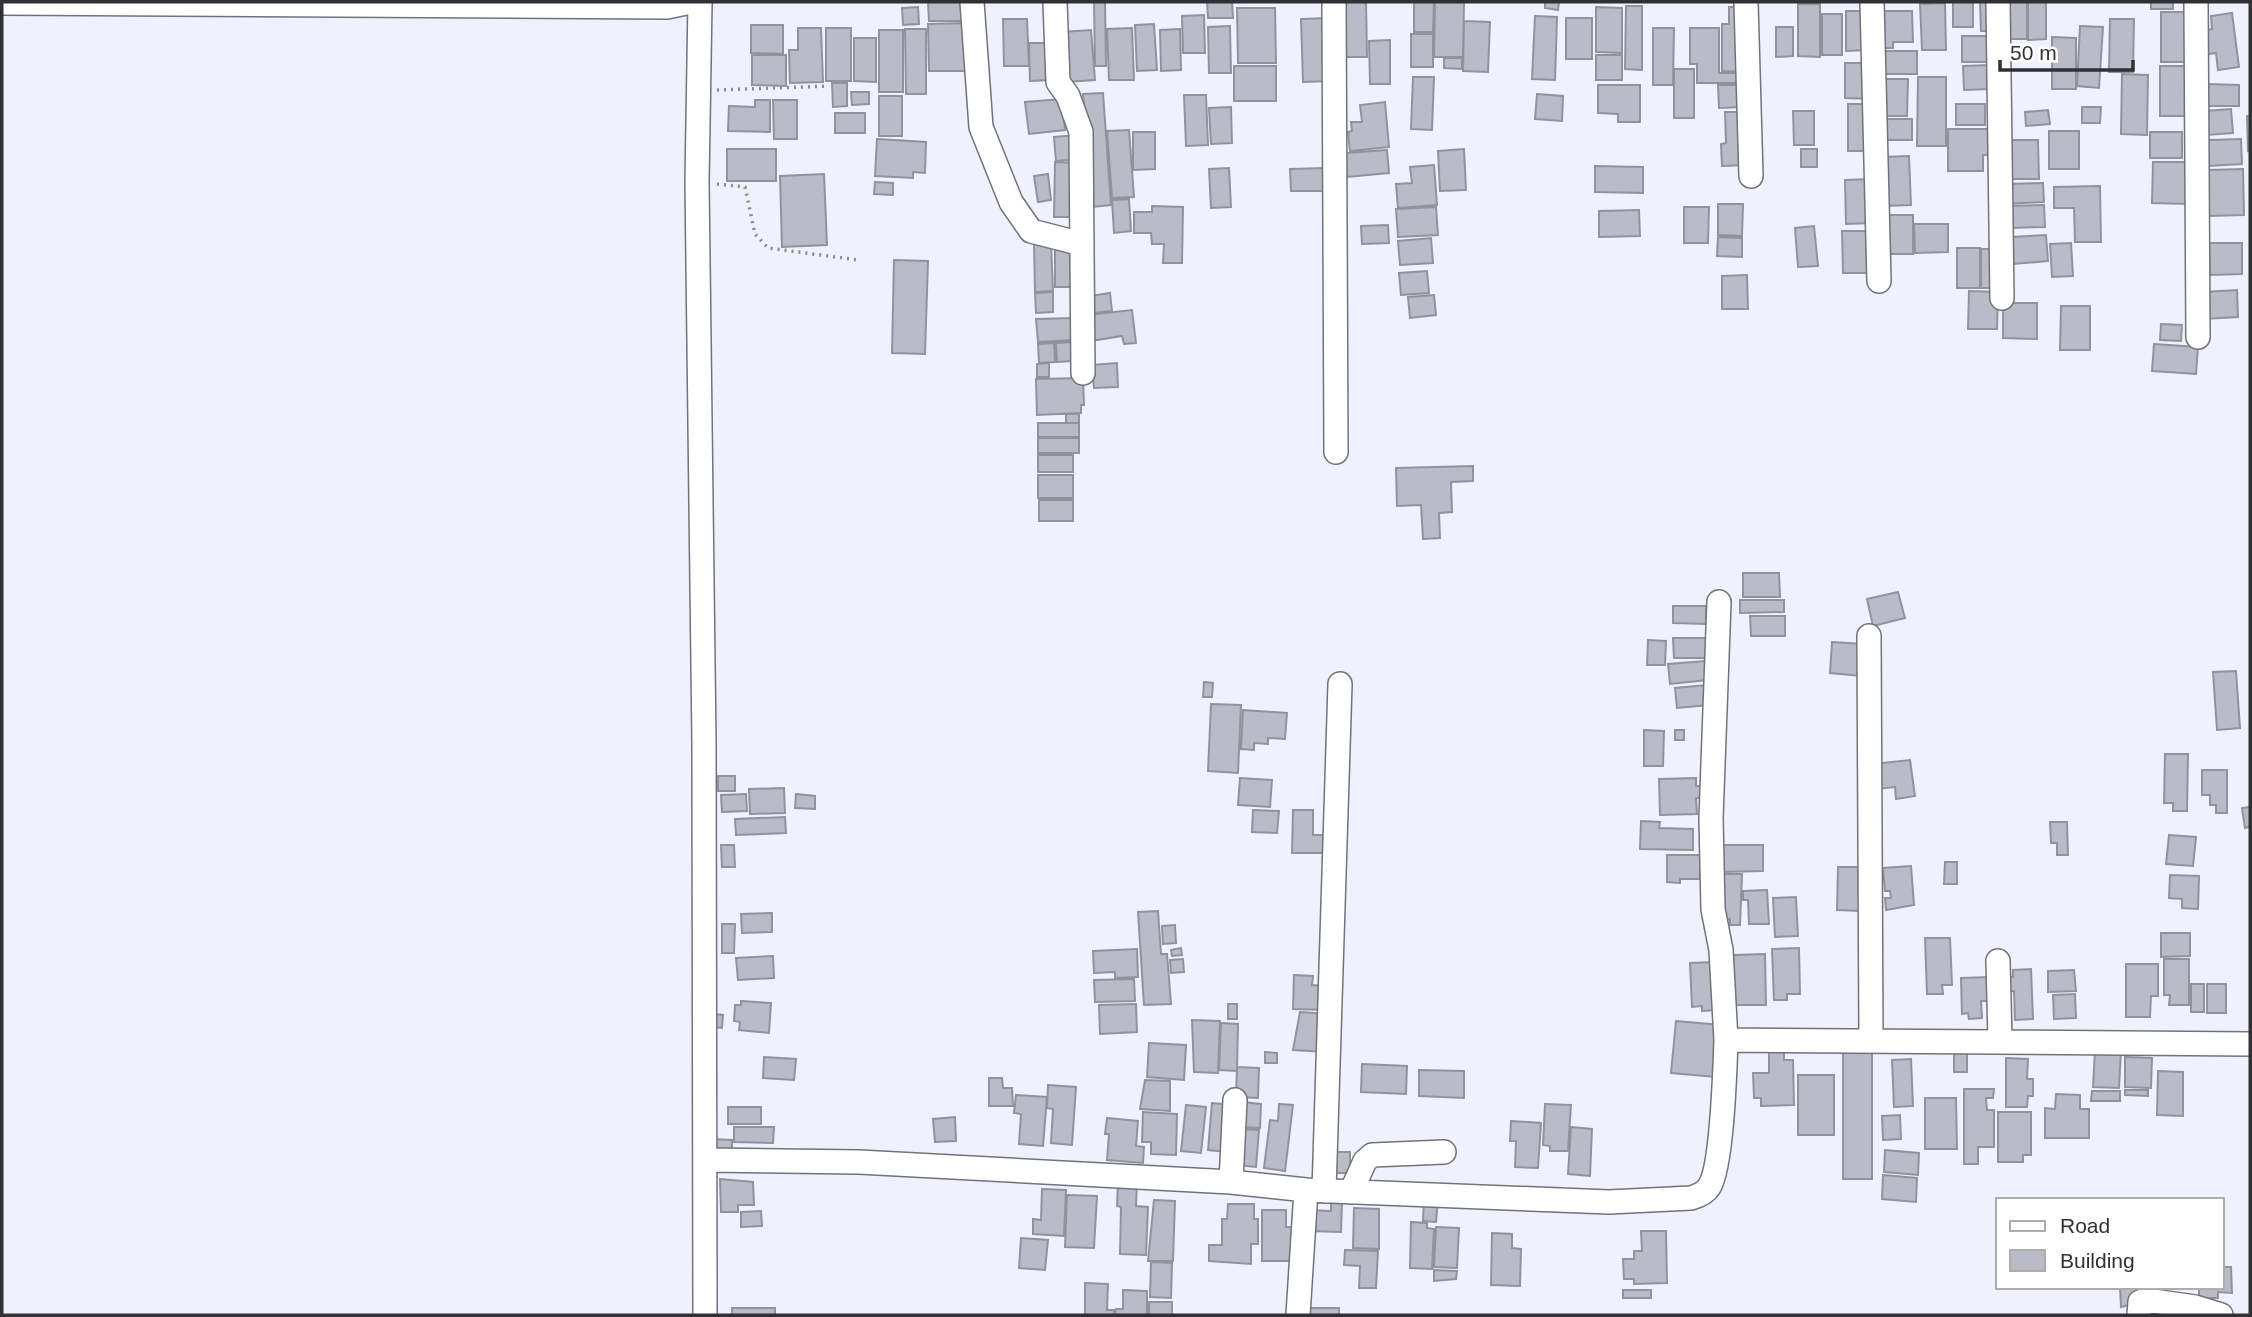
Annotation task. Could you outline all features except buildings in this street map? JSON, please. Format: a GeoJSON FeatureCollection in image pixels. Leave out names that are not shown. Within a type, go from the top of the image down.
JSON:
{"type":"FeatureCollection","features":[{"type":"Feature","properties":{"kind":"street"},"geometry":{"type":"LineString","coordinates":[[2,3],[667,8],[691,2]]}},
{"type":"Feature","properties":{"kind":"street"},"geometry":{"type":"LineString","coordinates":[[700,2],[697,182],[705,1315]]}},
{"type":"Feature","properties":{"kind":"street"},"geometry":{"type":"LineString","coordinates":[[972,2],[981,127],[1011,202],[1031,230],[1082,244]]}},
{"type":"Feature","properties":{"kind":"street"},"geometry":{"type":"LineString","coordinates":[[1055,2],[1058,82],[1068,96],[1081,132],[1083,373]]}},
{"type":"Feature","properties":{"kind":"street"},"geometry":{"type":"LineString","coordinates":[[1334,2],[1336,452]]}},
{"type":"Feature","properties":{"kind":"street"},"geometry":{"type":"LineString","coordinates":[[1746,2],[1751,176]]}},
{"type":"Feature","properties":{"kind":"street"},"geometry":{"type":"LineString","coordinates":[[1872,2],[1879,281]]}},
{"type":"Feature","properties":{"kind":"street"},"geometry":{"type":"LineString","coordinates":[[1998,2],[2002,299]]}},
{"type":"Feature","properties":{"kind":"street"},"geometry":{"type":"LineString","coordinates":[[2196,2],[2198,337]]}},
{"type":"Feature","properties":{"kind":"street"},"geometry":{"type":"LineString","coordinates":[[706,1160],[859,1162],[1231,1182],[1315,1191],[1609,1202],[1691,1198],[1702,1194],[1711,1185],[1722,1123],[1726,1040],[1721,950],[1713,909],[1711,818],[1719,602]]}},
{"type":"Feature","properties":{"kind":"street"},"geometry":{"type":"LineString","coordinates":[[1870,636],[1871,1040]]}},
{"type":"Feature","properties":{"kind":"street"},"geometry":{"type":"LineString","coordinates":[[1298,1315],[1315,1191],[1340,684]]}},
{"type":"Feature","properties":{"kind":"street"},"geometry":{"type":"LineString","coordinates":[[1998,961],[2000,1040]]}},
{"type":"Feature","properties":{"kind":"street"},"geometry":{"type":"LineString","coordinates":[[1726,1040],[2250,1044]]}},
{"type":"Feature","properties":{"kind":"street"},"geometry":{"type":"LineString","coordinates":[[1231,1182],[1236,1100]]}},
{"type":"Feature","properties":{"kind":"street"},"geometry":{"type":"LineString","coordinates":[[1351,1192],[1365,1161],[1372,1155],[1444,1152]]}},
{"type":"Feature","properties":{"kind":"street"},"geometry":{"type":"LineString","coordinates":[[2139,1315],[2140,1303],[2146,1300],[2195,1307],[2221,1315]]}},
{"type":"Feature","properties":{"kind":"path"},"geometry":{"type":"LineString","coordinates":[[698,91],[829,86]]}},
{"type":"Feature","properties":{"kind":"path"},"geometry":{"type":"LineString","coordinates":[[697,182],[745,187],[755,233],[768,248],[858,260]]}}]}
